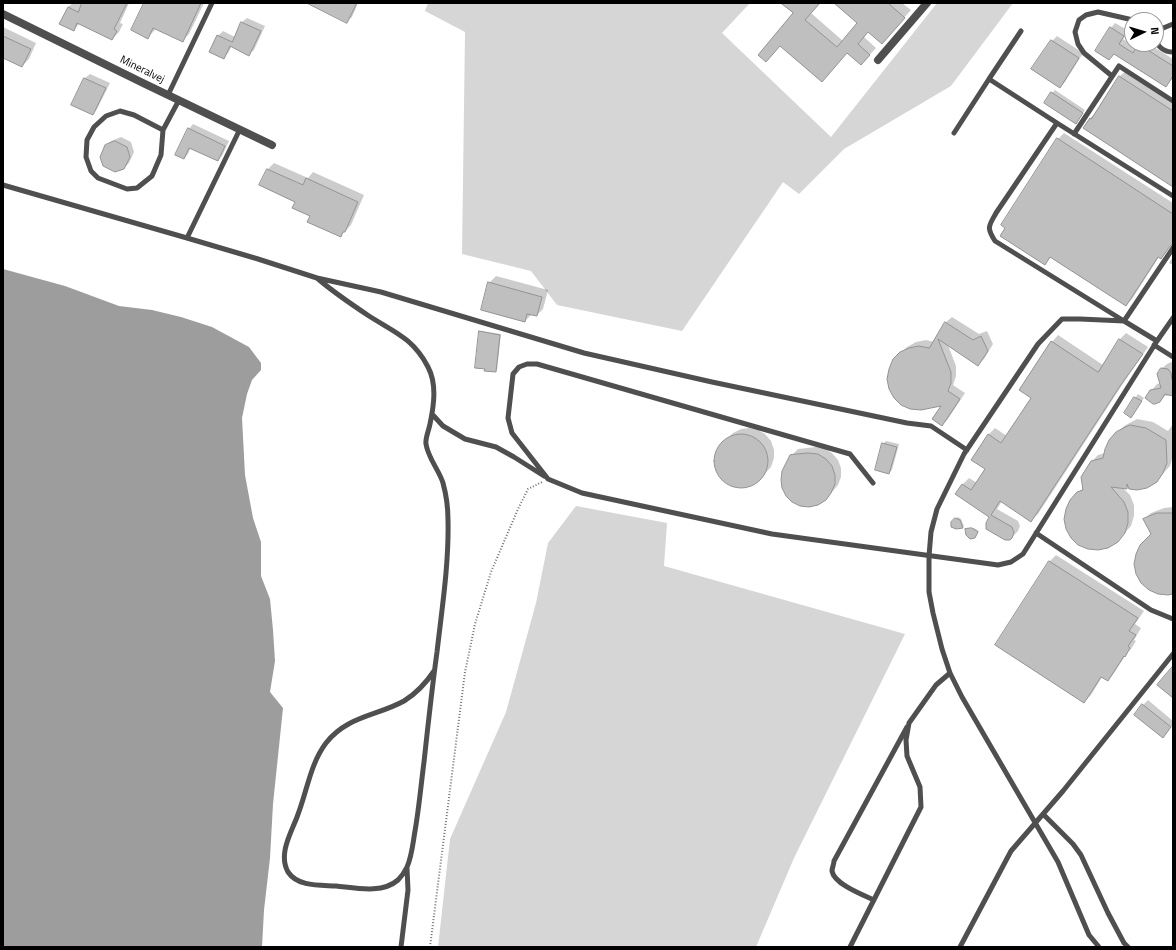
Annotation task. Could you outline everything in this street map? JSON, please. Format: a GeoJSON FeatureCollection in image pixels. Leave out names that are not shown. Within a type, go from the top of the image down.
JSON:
{"type":"FeatureCollection","features":[{"type":"Feature","properties":{"kind":"street"},"geometry":{"type":"LineString","coordinates":[[878,60],[927,3]]}},
{"type":"Feature","properties":{"kind":"street","name":"Mineralvej"},"geometry":{"type":"LineString","coordinates":[[3,14],[272,145]]}},
{"type":"Feature","properties":{"kind":"lane"},"geometry":{"type":"LineString","coordinates":[[168,95],[212,3]]}},
{"type":"Feature","properties":{"kind":"lane"},"geometry":{"type":"LineString","coordinates":[[1112,76],[1084,53],[1078,44],[1075,32],[1079,20],[1086,15],[1098,12],[1124,18]]}},
{"type":"Feature","properties":{"kind":"lane"},"geometry":{"type":"LineString","coordinates":[[954,133],[1021,31]]}},
{"type":"Feature","properties":{"kind":"lane"},"geometry":{"type":"LineString","coordinates":[[1074,134],[1119,66],[1173,101]]}},
{"type":"Feature","properties":{"kind":"lane"},"geometry":{"type":"LineString","coordinates":[[989,79],[1173,196]]}},
{"type":"Feature","properties":{"kind":"lane"},"geometry":{"type":"LineString","coordinates":[[163,130],[134,115],[120,111],[106,116],[94,127],[86,140],[86,158],[91,171],[98,178],[127,189],[137,188],[152,176],[161,156],[163,130],[179,100]]}},
{"type":"Feature","properties":{"kind":"lane"},"geometry":{"type":"LineString","coordinates":[[1056,123],[996,213],[989,226],[989,232],[995,240],[1124,321],[1156,343],[1173,357]]}},
{"type":"Feature","properties":{"kind":"lane"},"geometry":{"type":"LineString","coordinates":[[187,238],[240,129]]}},
{"type":"Feature","properties":{"kind":"lane"},"geometry":{"type":"LineString","coordinates":[[3,185],[258,259],[317,278],[381,292],[584,353],[719,384],[907,423],[931,426],[966,450]]}},
{"type":"Feature","properties":{"kind":"lane"},"geometry":{"type":"LineString","coordinates":[[1124,321],[1173,248]]}},
{"type":"Feature","properties":{"kind":"lane"},"geometry":{"type":"LineString","coordinates":[[317,278],[332,291],[401,335],[416,348],[429,369],[434,393],[430,426],[425,442],[428,452],[443,483],[446,498],[448,518],[446,563],[419,807],[407,867],[408,890],[401,947]]}},
{"type":"Feature","properties":{"kind":"lane"},"geometry":{"type":"LineString","coordinates":[[432,414],[443,426],[465,439],[496,447],[548,479],[582,493],[772,534],[998,565],[1011,562],[1023,554],[1173,318]]}},
{"type":"Feature","properties":{"kind":"lane"},"geometry":{"type":"LineString","coordinates":[[1099,947],[1089,935],[1058,862],[962,697],[950,673],[932,614],[929,592],[928,556],[931,532],[937,509],[966,450],[1038,344],[1062,319],[1124,321]]}},
{"type":"Feature","properties":{"kind":"lane"},"geometry":{"type":"LineString","coordinates":[[548,479],[512,433],[508,418],[513,374],[519,367],[526,364],[537,364],[850,454],[873,483]]}},
{"type":"Feature","properties":{"kind":"lane"},"geometry":{"type":"LineString","coordinates":[[1036,533],[1151,610],[1173,619]]}},
{"type":"Feature","properties":{"kind":"lane"},"geometry":{"type":"LineString","coordinates":[[960,947],[1011,851],[1063,792],[1173,654]]}},
{"type":"Feature","properties":{"kind":"lane"},"geometry":{"type":"LineString","coordinates":[[407,867],[399,879],[387,886],[374,889],[310,884],[297,881],[291,876],[285,866],[284,855],[288,838],[302,805],[307,784],[316,760],[325,745],[336,732],[347,724],[404,701],[427,682],[434,671]]}},
{"type":"Feature","properties":{"kind":"lane"},"geometry":{"type":"LineString","coordinates":[[874,900],[841,884],[835,878],[832,871],[834,862],[909,723],[936,685],[950,673]]}},
{"type":"Feature","properties":{"kind":"lane"},"geometry":{"type":"LineString","coordinates":[[850,947],[921,807],[920,787],[907,756],[906,740],[909,723]]}},
{"type":"Feature","properties":{"kind":"lane"},"geometry":{"type":"LineString","coordinates":[[1043,814],[1073,844],[1081,855],[1108,913],[1128,947]]}},
{"type":"Feature","properties":{"kind":"path"},"geometry":{"type":"LineString","coordinates":[[430,947],[465,672],[475,624],[490,572],[528,489],[548,479]]}},
{"type":"Feature","properties":{"kind":"shaded area"},"geometry":{"type":"Polygon","coordinates":[[[428,3],[750,3],[722,33],[831,137],[937,3],[1013,3],[951,86],[844,149],[799,194],[783,182],[682,331],[557,305],[531,271],[462,254],[465,32],[425,11],[428,3]]]}},
{"type":"Feature","properties":{"kind":"shaded area"},"geometry":{"type":"Polygon","coordinates":[[[3,269],[65,286],[119,306],[152,310],[212,327],[249,347],[261,363],[261,370],[252,380],[247,394],[242,418],[245,475],[253,518],[261,542],[261,576],[270,599],[275,661],[270,692],[283,708],[273,804],[262,947],[3,947],[3,269]]]}},
{"type":"Feature","properties":{"kind":"shaded area"},"geometry":{"type":"Polygon","coordinates":[[[576,506],[667,523],[664,566],[905,634],[794,858],[756,947],[438,947],[450,839],[506,712],[536,603],[548,543],[576,506]]]}},
{"type":"Feature","properties":{"kind":"building"},"geometry":{"type":"Polygon","coordinates":[[[82,3],[127,3],[114,29],[117,31],[112,40],[77,23],[74,31],[59,24],[68,7],[78,12],[82,3]]]}},
{"type":"Feature","properties":{"kind":"building"},"geometry":{"type":"Polygon","coordinates":[[[144,3],[201,3],[183,42],[153,28],[148,39],[131,30],[144,3]]]}},
{"type":"Feature","properties":{"kind":"building"},"geometry":{"type":"Polygon","coordinates":[[[307,3],[357,3],[347,23],[307,3]]]}},
{"type":"Feature","properties":{"kind":"building"},"geometry":{"type":"Polygon","coordinates":[[[781,3],[820,3],[805,20],[837,47],[857,23],[834,3],[888,3],[905,18],[882,44],[868,32],[858,44],[870,55],[861,65],[847,53],[822,82],[780,46],[766,62],[758,55],[793,13],[781,3]]]}},
{"type":"Feature","properties":{"kind":"building"},"geometry":{"type":"Polygon","coordinates":[[[241,22],[261,31],[249,56],[230,46],[224,59],[209,52],[217,35],[232,42],[241,22]]]}},
{"type":"Feature","properties":{"kind":"building"},"geometry":{"type":"Polygon","coordinates":[[[1110,27],[1124,36],[1119,44],[1124,47],[1124,52],[1151,52],[1173,66],[1173,76],[1166,87],[1114,54],[1109,60],[1095,51],[1110,27]]]}},
{"type":"Feature","properties":{"kind":"building"},"geometry":{"type":"Polygon","coordinates":[[[3,36],[31,49],[22,67],[3,58],[3,36]]]}},
{"type":"Feature","properties":{"kind":"building"},"geometry":{"type":"Polygon","coordinates":[[[1051,40],[1079,58],[1060,88],[1031,69],[1051,40]]]}},
{"type":"Feature","properties":{"kind":"building"},"geometry":{"type":"Polygon","coordinates":[[[1119,76],[1173,111],[1173,187],[1083,128],[1090,118],[1091,119],[1119,76]]]}},
{"type":"Feature","properties":{"kind":"building"},"geometry":{"type":"Polygon","coordinates":[[[84,78],[106,88],[93,115],[71,105],[84,78]]]}},
{"type":"Feature","properties":{"kind":"building"},"geometry":{"type":"Polygon","coordinates":[[[1051,92],[1083,113],[1076,124],[1044,103],[1051,92]]]}},
{"type":"Feature","properties":{"kind":"building"},"geometry":{"type":"Polygon","coordinates":[[[188,128],[225,146],[218,161],[189,148],[184,159],[175,155],[188,128]]]}},
{"type":"Feature","properties":{"kind":"building"},"geometry":{"type":"Polygon","coordinates":[[[1057,138],[1173,214],[1173,244],[1161,259],[1158,257],[1126,306],[1050,257],[1045,265],[1000,236],[1005,228],[1001,225],[1057,138]]]}},
{"type":"Feature","properties":{"kind":"building"},"geometry":{"type":"Polygon","coordinates":[[[115,141],[127,147],[130,157],[124,169],[115,172],[103,166],[100,157],[105,145],[115,141]]]}},
{"type":"Feature","properties":{"kind":"building"},"geometry":{"type":"Polygon","coordinates":[[[267,169],[303,185],[306,178],[358,202],[345,232],[343,232],[341,237],[307,222],[310,216],[292,208],[295,202],[259,185],[267,169]]]}},
{"type":"Feature","properties":{"kind":"building"},"geometry":{"type":"Polygon","coordinates":[[[488,282],[542,297],[537,316],[527,314],[525,322],[481,310],[488,282]]]}},
{"type":"Feature","properties":{"kind":"building"},"geometry":{"type":"Polygon","coordinates":[[[945,322],[973,340],[981,336],[988,351],[978,366],[938,339],[951,372],[951,383],[948,391],[960,399],[942,426],[932,419],[941,406],[921,410],[910,409],[901,405],[894,398],[889,389],[887,379],[893,359],[900,352],[919,346],[929,348],[945,322]]]}},
{"type":"Feature","properties":{"kind":"building"},"geometry":{"type":"Polygon","coordinates":[[[479,331],[500,335],[496,372],[484,371],[485,369],[475,368],[479,331]]]}},
{"type":"Feature","properties":{"kind":"building"},"geometry":{"type":"Polygon","coordinates":[[[1119,339],[1143,354],[1120,386],[1031,522],[1000,501],[991,515],[1012,527],[1014,533],[1012,538],[1010,540],[1005,540],[986,529],[986,523],[989,517],[955,494],[962,484],[971,490],[985,469],[971,460],[988,434],[1001,443],[1031,398],[1019,390],[1051,341],[1098,372],[1119,339]]]}},
{"type":"Feature","properties":{"kind":"building"},"geometry":{"type":"Polygon","coordinates":[[[1161,368],[1168,369],[1171,373],[1173,380],[1173,396],[1165,394],[1160,402],[1153,404],[1145,398],[1150,390],[1161,388],[1157,374],[1161,368]]]}},
{"type":"Feature","properties":{"kind":"building"},"geometry":{"type":"Polygon","coordinates":[[[1134,397],[1142,401],[1131,418],[1124,413],[1134,397]]]}},
{"type":"Feature","properties":{"kind":"building"},"geometry":{"type":"Polygon","coordinates":[[[1130,425],[1146,428],[1166,440],[1167,463],[1157,482],[1147,488],[1137,490],[1129,489],[1127,484],[1127,489],[1111,487],[1124,502],[1128,512],[1128,523],[1125,533],[1118,542],[1108,548],[1098,550],[1088,549],[1078,545],[1071,538],[1066,529],[1064,519],[1066,509],[1070,500],[1077,492],[1083,490],[1081,477],[1091,461],[1103,458],[1109,440],[1116,432],[1130,425]]]}},
{"type":"Feature","properties":{"kind":"building"},"geometry":{"type":"Polygon","coordinates":[[[741,434],[751,436],[760,442],[766,451],[768,461],[766,471],[760,480],[751,486],[741,488],[731,486],[722,480],[716,471],[714,461],[716,451],[722,442],[731,436],[741,434]]]}},
{"type":"Feature","properties":{"kind":"building"},"geometry":{"type":"Polygon","coordinates":[[[882,443],[897,447],[889,474],[875,470],[882,443]]]}},
{"type":"Feature","properties":{"kind":"building"},"geometry":{"type":"Polygon","coordinates":[[[808,453],[818,454],[826,459],[832,466],[835,475],[835,484],[826,500],[818,505],[809,507],[800,506],[792,502],[786,496],[782,488],[781,480],[782,471],[790,455],[808,453]]]}},
{"type":"Feature","properties":{"kind":"building"},"geometry":{"type":"Polygon","coordinates":[[[1157,513],[1173,513],[1173,594],[1168,595],[1158,594],[1149,590],[1141,583],[1136,574],[1134,564],[1140,545],[1151,534],[1143,519],[1157,513]]]}},
{"type":"Feature","properties":{"kind":"building"},"geometry":{"type":"Polygon","coordinates":[[[955,518],[960,520],[963,528],[956,529],[951,527],[951,522],[955,518]]]}},
{"type":"Feature","properties":{"kind":"building"},"geometry":{"type":"Polygon","coordinates":[[[972,528],[978,532],[975,538],[970,539],[966,535],[965,529],[972,528]]]}},
{"type":"Feature","properties":{"kind":"building"},"geometry":{"type":"Polygon","coordinates":[[[1049,561],[1138,618],[1129,631],[1136,635],[1128,646],[1130,648],[1125,657],[1124,656],[1108,681],[1101,677],[1084,703],[995,645],[1049,561]]]}},
{"type":"Feature","properties":{"kind":"building"},"geometry":{"type":"Polygon","coordinates":[[[1173,666],[1173,698],[1157,685],[1173,666]]]}},
{"type":"Feature","properties":{"kind":"building"},"geometry":{"type":"Polygon","coordinates":[[[1142,704],[1171,727],[1163,738],[1134,715],[1142,704]]]}}]}
